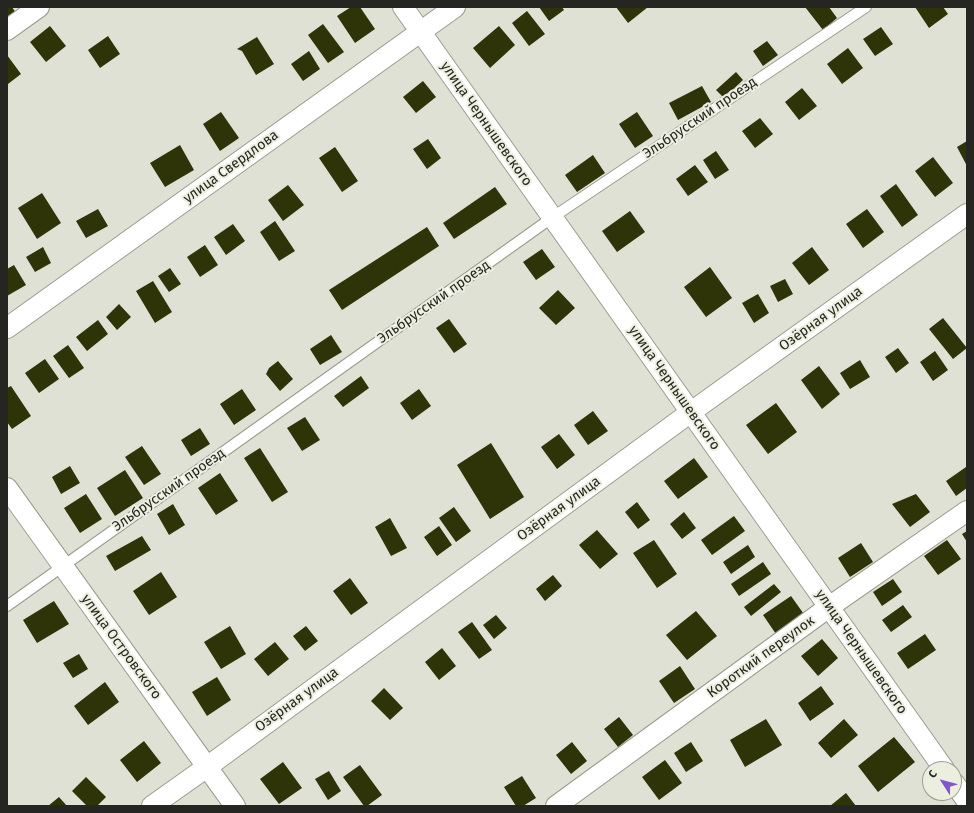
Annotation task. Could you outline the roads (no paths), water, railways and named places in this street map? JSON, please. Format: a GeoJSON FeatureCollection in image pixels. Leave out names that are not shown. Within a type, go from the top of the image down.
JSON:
{"type":"FeatureCollection","features":[{"type":"Feature","properties":{"kind":"street"},"geometry":{"type":"LineString","coordinates":[[7,30],[39,7]]}},
{"type":"Feature","properties":{"kind":"street","name":"улица Чернышевского"},"geometry":{"type":"LineString","coordinates":[[403,7],[938,761]]}},
{"type":"Feature","properties":{"kind":"street","name":"улица Свердлова"},"geometry":{"type":"LineString","coordinates":[[7,328],[455,7]]}},
{"type":"Feature","properties":{"kind":"street","name":"Озёрная улица"},"geometry":{"type":"LineString","coordinates":[[152,806],[692,412],[967,214]]}},
{"type":"Feature","properties":{"kind":"street","name":"улица Островского"},"geometry":{"type":"LineString","coordinates":[[7,488],[235,806]]}},
{"type":"Feature","properties":{"kind":"street","name":"Короткий переулок"},"geometry":{"type":"LineString","coordinates":[[556,806],[829,607],[967,511]]}},
{"type":"Feature","properties":{"kind":"lane","name":"Эльбрусский проезд"},"geometry":{"type":"LineString","coordinates":[[7,606],[553,217],[866,7]]}}]}
